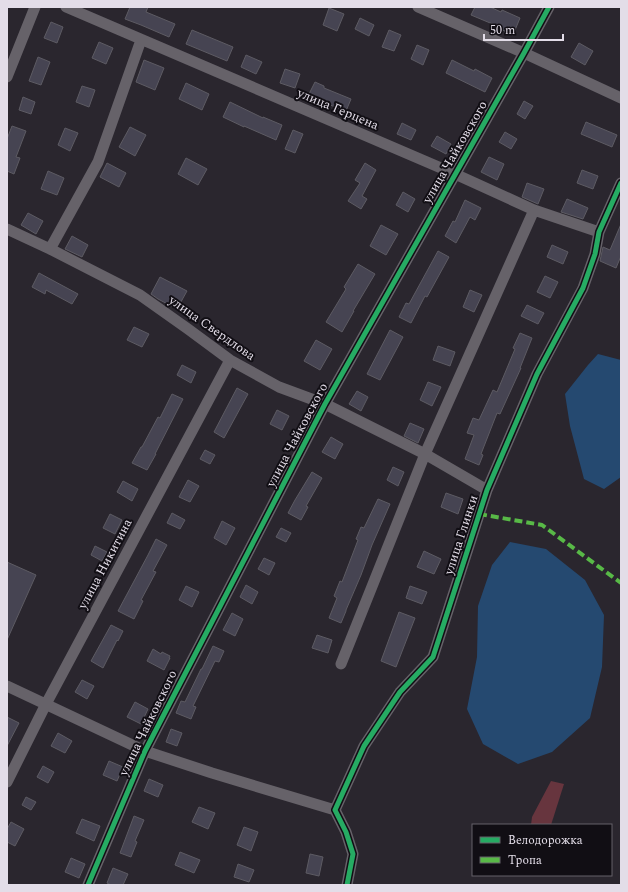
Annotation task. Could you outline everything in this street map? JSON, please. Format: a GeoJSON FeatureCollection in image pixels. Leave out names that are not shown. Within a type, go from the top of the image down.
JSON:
{"type":"FeatureCollection","features":[{"type":"Feature","properties":{"kind":"street"},"geometry":{"type":"LineString","coordinates":[[7,77],[35,7]]}},
{"type":"Feature","properties":{"kind":"street","name":"улица Герцена"},"geometry":{"type":"LineString","coordinates":[[66,7],[455,174],[534,210],[599,232]]}},
{"type":"Feature","properties":{"kind":"street"},"geometry":{"type":"LineString","coordinates":[[418,7],[524,53],[621,98]]}},
{"type":"Feature","properties":{"kind":"street","name":"улица Чайковского"},"geometry":{"type":"LineString","coordinates":[[88,885],[145,750],[325,404],[549,7]]}},
{"type":"Feature","properties":{"kind":"street"},"geometry":{"type":"LineString","coordinates":[[50,249],[98,162],[142,40]]}},
{"type":"Feature","properties":{"kind":"street","name":"улица Глинки"},"geometry":{"type":"LineString","coordinates":[[335,810],[364,746],[400,692],[433,657],[488,490],[537,374],[583,288],[595,254],[599,232],[621,183]]}},
{"type":"Feature","properties":{"kind":"street"},"geometry":{"type":"LineString","coordinates":[[341,664],[425,454],[534,210]]}},
{"type":"Feature","properties":{"kind":"street","name":"улица Свердлова"},"geometry":{"type":"LineString","coordinates":[[7,229],[140,295],[230,360],[279,387],[325,404],[425,454],[488,490]]}},
{"type":"Feature","properties":{"kind":"street","name":"улица Никитина"},"geometry":{"type":"LineString","coordinates":[[7,782],[46,704],[230,360]]}},
{"type":"Feature","properties":{"kind":"street"},"geometry":{"type":"LineString","coordinates":[[7,686],[145,750],[212,773],[335,810],[346,832],[353,854],[347,885]]}},
{"type":"Feature","properties":{"kind":"shaded area"},"geometry":{"type":"Polygon","coordinates":[[[551,781],[564,784],[551,824],[531,824],[532,817],[551,781]]]}},
{"type":"Feature","properties":{"kind":"water"},"geometry":{"type":"Polygon","coordinates":[[[598,354],[621,360],[621,477],[604,489],[584,479],[570,426],[565,394],[598,354]]]}},
{"type":"Feature","properties":{"kind":"water"},"geometry":{"type":"Polygon","coordinates":[[[510,542],[546,549],[585,580],[604,615],[602,667],[590,718],[552,752],[518,764],[483,744],[467,709],[477,657],[478,606],[492,565],[510,542]]]}},
{"type":"Feature","properties":{"kind":"building"},"geometry":{"type":"Polygon","coordinates":[[[130,7],[148,7],[146,12],[175,24],[169,37],[125,19],[130,7]]]}},
{"type":"Feature","properties":{"kind":"building"},"geometry":{"type":"Polygon","coordinates":[[[475,7],[490,7],[501,12],[502,10],[520,18],[513,35],[494,26],[495,25],[471,15],[475,7]]]}},
{"type":"Feature","properties":{"kind":"building"},"geometry":{"type":"Polygon","coordinates":[[[329,8],[344,14],[337,31],[323,25],[329,8]]]}},
{"type":"Feature","properties":{"kind":"building"},"geometry":{"type":"Polygon","coordinates":[[[360,18],[374,25],[369,36],[355,29],[360,18]]]}},
{"type":"Feature","properties":{"kind":"building"},"geometry":{"type":"Polygon","coordinates":[[[51,22],[63,27],[57,43],[44,38],[51,22]]]}},
{"type":"Feature","properties":{"kind":"building"},"geometry":{"type":"Polygon","coordinates":[[[192,30],[233,47],[227,61],[186,44],[192,30]]]}},
{"type":"Feature","properties":{"kind":"building"},"geometry":{"type":"Polygon","coordinates":[[[389,30],[401,35],[394,51],[382,47],[389,30]]]}},
{"type":"Feature","properties":{"kind":"building"},"geometry":{"type":"Polygon","coordinates":[[[99,42],[113,48],[106,64],[92,58],[99,42]]]}},
{"type":"Feature","properties":{"kind":"building"},"geometry":{"type":"Polygon","coordinates":[[[579,43],[593,51],[585,65],[571,57],[579,43]]]}},
{"type":"Feature","properties":{"kind":"building"},"geometry":{"type":"Polygon","coordinates":[[[417,45],[429,50],[423,65],[411,59],[417,45]]]}},
{"type":"Feature","properties":{"kind":"building"},"geometry":{"type":"Polygon","coordinates":[[[246,55],[262,62],[256,74],[241,67],[246,55]]]}},
{"type":"Feature","properties":{"kind":"building"},"geometry":{"type":"Polygon","coordinates":[[[38,57],[50,62],[41,85],[29,81],[38,57]]]}},
{"type":"Feature","properties":{"kind":"building"},"geometry":{"type":"Polygon","coordinates":[[[144,60],[164,68],[155,90],[136,82],[144,60]]]}},
{"type":"Feature","properties":{"kind":"building"},"geometry":{"type":"Polygon","coordinates":[[[452,60],[474,71],[475,69],[492,78],[485,92],[446,73],[452,60]]]}},
{"type":"Feature","properties":{"kind":"building"},"geometry":{"type":"Polygon","coordinates":[[[285,69],[300,74],[295,88],[280,83],[285,69]]]}},
{"type":"Feature","properties":{"kind":"building"},"geometry":{"type":"Polygon","coordinates":[[[315,82],[324,86],[324,88],[351,99],[346,111],[330,105],[330,103],[309,94],[315,82]]]}},
{"type":"Feature","properties":{"kind":"building"},"geometry":{"type":"Polygon","coordinates":[[[186,83],[209,94],[202,110],[179,99],[186,83]]]}},
{"type":"Feature","properties":{"kind":"building"},"geometry":{"type":"Polygon","coordinates":[[[82,86],[95,90],[89,107],[76,102],[82,86]]]}},
{"type":"Feature","properties":{"kind":"building"},"geometry":{"type":"Polygon","coordinates":[[[23,97],[35,102],[31,114],[19,110],[23,97]]]}},
{"type":"Feature","properties":{"kind":"building"},"geometry":{"type":"Polygon","coordinates":[[[524,101],[533,106],[525,119],[517,114],[524,101]]]}},
{"type":"Feature","properties":{"kind":"building"},"geometry":{"type":"Polygon","coordinates":[[[230,102],[263,118],[282,125],[276,140],[223,117],[230,102]]]}},
{"type":"Feature","properties":{"kind":"building"},"geometry":{"type":"Polygon","coordinates":[[[586,122],[617,135],[612,147],[581,134],[586,122]]]}},
{"type":"Feature","properties":{"kind":"building"},"geometry":{"type":"Polygon","coordinates":[[[402,123],[416,130],[411,140],[397,134],[402,123]]]}},
{"type":"Feature","properties":{"kind":"building"},"geometry":{"type":"Polygon","coordinates":[[[12,126],[26,131],[16,157],[20,158],[14,174],[7,171],[7,139],[12,126]]]}},
{"type":"Feature","properties":{"kind":"building"},"geometry":{"type":"Polygon","coordinates":[[[130,127],[146,135],[135,156],[119,147],[130,127]]]}},
{"type":"Feature","properties":{"kind":"building"},"geometry":{"type":"Polygon","coordinates":[[[65,128],[78,133],[70,151],[58,145],[65,128]]]}},
{"type":"Feature","properties":{"kind":"building"},"geometry":{"type":"Polygon","coordinates":[[[293,130],[303,134],[295,153],[285,149],[293,130]]]}},
{"type":"Feature","properties":{"kind":"building"},"geometry":{"type":"Polygon","coordinates":[[[505,132],[517,139],[511,149],[499,142],[505,132]]]}},
{"type":"Feature","properties":{"kind":"building"},"geometry":{"type":"Polygon","coordinates":[[[437,136],[451,144],[446,154],[431,146],[437,136]]]}},
{"type":"Feature","properties":{"kind":"building"},"geometry":{"type":"Polygon","coordinates":[[[489,157],[504,164],[497,180],[481,172],[489,157]]]}},
{"type":"Feature","properties":{"kind":"building"},"geometry":{"type":"Polygon","coordinates":[[[186,158],[207,169],[198,185],[178,174],[186,158]]]}},
{"type":"Feature","properties":{"kind":"building"},"geometry":{"type":"Polygon","coordinates":[[[107,163],[126,173],[119,187],[100,177],[107,163]]]}},
{"type":"Feature","properties":{"kind":"building"},"geometry":{"type":"Polygon","coordinates":[[[365,163],[376,170],[362,196],[367,199],[361,209],[348,201],[360,183],[355,180],[365,163]]]}},
{"type":"Feature","properties":{"kind":"building"},"geometry":{"type":"Polygon","coordinates":[[[582,170],[598,176],[593,189],[577,183],[582,170]]]}},
{"type":"Feature","properties":{"kind":"building"},"geometry":{"type":"Polygon","coordinates":[[[48,171],[64,178],[57,195],[41,189],[48,171]]]}},
{"type":"Feature","properties":{"kind":"building"},"geometry":{"type":"Polygon","coordinates":[[[527,183],[544,189],[538,204],[522,197],[527,183]]]}},
{"type":"Feature","properties":{"kind":"building"},"geometry":{"type":"Polygon","coordinates":[[[403,192],[415,199],[408,212],[396,205],[403,192]]]}},
{"type":"Feature","properties":{"kind":"building"},"geometry":{"type":"Polygon","coordinates":[[[567,199],[588,208],[583,219],[561,212],[567,199]]]}},
{"type":"Feature","properties":{"kind":"building"},"geometry":{"type":"Polygon","coordinates":[[[465,200],[481,208],[475,220],[470,217],[456,243],[445,236],[453,221],[455,222],[465,200]]]}},
{"type":"Feature","properties":{"kind":"building"},"geometry":{"type":"Polygon","coordinates":[[[28,213],[43,221],[36,234],[21,225],[28,213]]]}},
{"type":"Feature","properties":{"kind":"building"},"geometry":{"type":"Polygon","coordinates":[[[621,224],[621,256],[616,268],[600,261],[603,247],[610,250],[621,224]]]}},
{"type":"Feature","properties":{"kind":"building"},"geometry":{"type":"Polygon","coordinates":[[[381,225],[398,234],[386,255],[370,246],[381,225]]]}},
{"type":"Feature","properties":{"kind":"building"},"geometry":{"type":"Polygon","coordinates":[[[72,236],[88,245],[82,257],[65,249],[72,236]]]}},
{"type":"Feature","properties":{"kind":"building"},"geometry":{"type":"Polygon","coordinates":[[[552,245],[568,252],[563,264],[547,257],[552,245]]]}},
{"type":"Feature","properties":{"kind":"building"},"geometry":{"type":"Polygon","coordinates":[[[438,251],[449,257],[427,297],[425,296],[411,323],[399,317],[406,303],[409,304],[438,251]]]}},
{"type":"Feature","properties":{"kind":"building"},"geometry":{"type":"Polygon","coordinates":[[[358,264],[375,274],[342,332],[326,322],[346,289],[344,287],[358,264]]]}},
{"type":"Feature","properties":{"kind":"building"},"geometry":{"type":"Polygon","coordinates":[[[39,273],[78,294],[72,304],[46,290],[45,294],[32,287],[39,273]]]}},
{"type":"Feature","properties":{"kind":"building"},"geometry":{"type":"Polygon","coordinates":[[[545,276],[558,282],[550,298],[537,292],[545,276]]]}},
{"type":"Feature","properties":{"kind":"building"},"geometry":{"type":"Polygon","coordinates":[[[160,277],[187,291],[177,309],[151,294],[160,277]]]}},
{"type":"Feature","properties":{"kind":"building"},"geometry":{"type":"Polygon","coordinates":[[[470,290],[482,295],[474,312],[463,307],[470,290]]]}},
{"type":"Feature","properties":{"kind":"building"},"geometry":{"type":"Polygon","coordinates":[[[527,305],[544,313],[538,324],[521,316],[527,305]]]}},
{"type":"Feature","properties":{"kind":"building"},"geometry":{"type":"Polygon","coordinates":[[[134,327],[149,334],[142,347],[127,340],[134,327]]]}},
{"type":"Feature","properties":{"kind":"building"},"geometry":{"type":"Polygon","coordinates":[[[390,330],[403,337],[380,380],[367,374],[390,330]]]}},
{"type":"Feature","properties":{"kind":"building"},"geometry":{"type":"Polygon","coordinates":[[[520,333],[532,338],[521,368],[500,414],[497,413],[481,454],[483,455],[479,465],[465,459],[474,435],[467,433],[473,418],[479,420],[493,390],[497,392],[520,333]]]}},
{"type":"Feature","properties":{"kind":"building"},"geometry":{"type":"Polygon","coordinates":[[[316,340],[332,349],[320,370],[304,361],[316,340]]]}},
{"type":"Feature","properties":{"kind":"building"},"geometry":{"type":"Polygon","coordinates":[[[438,346],[455,352],[450,366],[433,360],[438,346]]]}},
{"type":"Feature","properties":{"kind":"building"},"geometry":{"type":"Polygon","coordinates":[[[182,365],[196,372],[191,383],[177,375],[182,365]]]}},
{"type":"Feature","properties":{"kind":"building"},"geometry":{"type":"Polygon","coordinates":[[[428,382],[441,387],[432,406],[420,400],[428,382]]]}},
{"type":"Feature","properties":{"kind":"building"},"geometry":{"type":"Polygon","coordinates":[[[237,388],[248,394],[224,438],[214,432],[237,388]]]}},
{"type":"Feature","properties":{"kind":"building"},"geometry":{"type":"Polygon","coordinates":[[[357,391],[368,397],[361,411],[349,404],[357,391]]]}},
{"type":"Feature","properties":{"kind":"building"},"geometry":{"type":"Polygon","coordinates":[[[172,394],[183,399],[147,470],[132,463],[158,417],[160,418],[172,394]]]}},
{"type":"Feature","properties":{"kind":"building"},"geometry":{"type":"Polygon","coordinates":[[[277,410],[289,416],[282,430],[270,424],[277,410]]]}},
{"type":"Feature","properties":{"kind":"building"},"geometry":{"type":"Polygon","coordinates":[[[410,423],[424,429],[418,443],[404,436],[410,423]]]}},
{"type":"Feature","properties":{"kind":"building"},"geometry":{"type":"Polygon","coordinates":[[[331,437],[343,444],[335,459],[322,452],[331,437]]]}},
{"type":"Feature","properties":{"kind":"building"},"geometry":{"type":"Polygon","coordinates":[[[205,450],[215,455],[210,464],[200,459],[205,450]]]}},
{"type":"Feature","properties":{"kind":"building"},"geometry":{"type":"Polygon","coordinates":[[[393,467],[404,472],[398,486],[387,480],[393,467]]]}},
{"type":"Feature","properties":{"kind":"building"},"geometry":{"type":"Polygon","coordinates":[[[312,472],[322,478],[306,506],[308,507],[301,520],[288,513],[312,472]]]}},
{"type":"Feature","properties":{"kind":"building"},"geometry":{"type":"Polygon","coordinates":[[[188,480],[199,486],[190,502],[179,497],[188,480]]]}},
{"type":"Feature","properties":{"kind":"building"},"geometry":{"type":"Polygon","coordinates":[[[123,481],[138,489],[132,501],[117,492],[123,481]]]}},
{"type":"Feature","properties":{"kind":"building"},"geometry":{"type":"Polygon","coordinates":[[[446,493],[463,499],[458,514],[441,507],[446,493]]]}},
{"type":"Feature","properties":{"kind":"building"},"geometry":{"type":"Polygon","coordinates":[[[378,499],[390,504],[341,623],[329,618],[337,598],[334,596],[340,581],[342,582],[358,540],[356,539],[361,527],[364,528],[378,499]]]}},
{"type":"Feature","properties":{"kind":"building"},"geometry":{"type":"Polygon","coordinates":[[[172,513],[185,520],[180,529],[167,523],[172,513]]]}},
{"type":"Feature","properties":{"kind":"building"},"geometry":{"type":"Polygon","coordinates":[[[110,514],[122,520],[115,534],[103,528],[110,514]]]}},
{"type":"Feature","properties":{"kind":"building"},"geometry":{"type":"Polygon","coordinates":[[[222,521],[235,528],[226,545],[214,538],[222,521]]]}},
{"type":"Feature","properties":{"kind":"building"},"geometry":{"type":"Polygon","coordinates":[[[281,528],[291,533],[286,542],[276,537],[281,528]]]}},
{"type":"Feature","properties":{"kind":"building"},"geometry":{"type":"Polygon","coordinates":[[[156,539],[167,545],[153,571],[156,572],[141,600],[143,601],[134,619],[118,611],[156,539]]]}},
{"type":"Feature","properties":{"kind":"building"},"geometry":{"type":"Polygon","coordinates":[[[95,546],[107,552],[102,561],[91,555],[95,546]]]}},
{"type":"Feature","properties":{"kind":"building"},"geometry":{"type":"Polygon","coordinates":[[[424,551],[441,559],[434,574],[417,567],[424,551]]]}},
{"type":"Feature","properties":{"kind":"building"},"geometry":{"type":"Polygon","coordinates":[[[264,558],[275,563],[269,575],[258,569],[264,558]]]}},
{"type":"Feature","properties":{"kind":"building"},"geometry":{"type":"Polygon","coordinates":[[[7,562],[36,575],[7,640],[7,562]]]}},
{"type":"Feature","properties":{"kind":"building"},"geometry":{"type":"Polygon","coordinates":[[[246,585],[258,592],[252,604],[240,597],[246,585]]]}},
{"type":"Feature","properties":{"kind":"building"},"geometry":{"type":"Polygon","coordinates":[[[186,586],[199,592],[192,607],[179,600],[186,586]]]}},
{"type":"Feature","properties":{"kind":"building"},"geometry":{"type":"Polygon","coordinates":[[[410,586],[427,592],[422,604],[406,598],[410,586]]]}},
{"type":"Feature","properties":{"kind":"building"},"geometry":{"type":"Polygon","coordinates":[[[399,612],[415,618],[396,667],[381,661],[399,612]]]}},
{"type":"Feature","properties":{"kind":"building"},"geometry":{"type":"Polygon","coordinates":[[[232,613],[243,619],[235,636],[223,630],[232,613]]]}},
{"type":"Feature","properties":{"kind":"building"},"geometry":{"type":"Polygon","coordinates":[[[111,625],[123,631],[103,668],[91,661],[111,625]]]}},
{"type":"Feature","properties":{"kind":"building"},"geometry":{"type":"Polygon","coordinates":[[[317,635],[332,640],[328,653],[312,648],[317,635]]]}},
{"type":"Feature","properties":{"kind":"building"},"geometry":{"type":"Polygon","coordinates":[[[213,646],[224,651],[219,662],[215,661],[193,706],[196,707],[191,719],[176,713],[181,701],[185,702],[213,646]]]}},
{"type":"Feature","properties":{"kind":"building"},"geometry":{"type":"Polygon","coordinates":[[[153,649],[161,654],[162,652],[170,656],[164,670],[147,661],[153,649]]]}},
{"type":"Feature","properties":{"kind":"building"},"geometry":{"type":"Polygon","coordinates":[[[82,680],[94,686],[87,699],[75,692],[82,680]]]}},
{"type":"Feature","properties":{"kind":"building"},"geometry":{"type":"Polygon","coordinates":[[[135,702],[148,709],[141,724],[127,717],[135,702]]]}},
{"type":"Feature","properties":{"kind":"building"},"geometry":{"type":"Polygon","coordinates":[[[7,717],[19,723],[7,746],[7,717]]]}},
{"type":"Feature","properties":{"kind":"building"},"geometry":{"type":"Polygon","coordinates":[[[171,729],[182,733],[177,746],[166,742],[171,729]]]}},
{"type":"Feature","properties":{"kind":"building"},"geometry":{"type":"Polygon","coordinates":[[[58,733],[72,741],[65,753],[51,746],[58,733]]]}},
{"type":"Feature","properties":{"kind":"building"},"geometry":{"type":"Polygon","coordinates":[[[109,761],[123,767],[117,781],[103,775],[109,761]]]}},
{"type":"Feature","properties":{"kind":"building"},"geometry":{"type":"Polygon","coordinates":[[[43,766],[54,772],[48,783],[37,777],[43,766]]]}},
{"type":"Feature","properties":{"kind":"building"},"geometry":{"type":"Polygon","coordinates":[[[149,779],[163,785],[158,797],[144,791],[149,779]]]}},
{"type":"Feature","properties":{"kind":"building"},"geometry":{"type":"Polygon","coordinates":[[[26,797],[36,802],[31,810],[22,805],[26,797]]]}},
{"type":"Feature","properties":{"kind":"building"},"geometry":{"type":"Polygon","coordinates":[[[199,807],[215,813],[208,829],[192,822],[199,807]]]}},
{"type":"Feature","properties":{"kind":"building"},"geometry":{"type":"Polygon","coordinates":[[[134,816],[144,820],[135,841],[137,842],[131,857],[120,853],[134,816]]]}},
{"type":"Feature","properties":{"kind":"building"},"geometry":{"type":"Polygon","coordinates":[[[82,819],[100,826],[94,841],[76,833],[82,819]]]}},
{"type":"Feature","properties":{"kind":"building"},"geometry":{"type":"Polygon","coordinates":[[[11,822],[24,829],[15,846],[7,842],[7,829],[11,822]]]}},
{"type":"Feature","properties":{"kind":"building"},"geometry":{"type":"Polygon","coordinates":[[[244,827],[258,832],[251,851],[237,845],[244,827]]]}},
{"type":"Feature","properties":{"kind":"building"},"geometry":{"type":"Polygon","coordinates":[[[180,852],[200,860],[194,873],[175,865],[180,852]]]}},
{"type":"Feature","properties":{"kind":"building"},"geometry":{"type":"Polygon","coordinates":[[[310,854],[323,857],[319,876],[306,873],[310,854]]]}},
{"type":"Feature","properties":{"kind":"building"},"geometry":{"type":"Polygon","coordinates":[[[71,858],[85,864],[79,878],[65,872],[71,858]]]}},
{"type":"Feature","properties":{"kind":"building"},"geometry":{"type":"Polygon","coordinates":[[[238,864],[254,870],[249,882],[234,877],[238,864]]]}},
{"type":"Feature","properties":{"kind":"building"},"geometry":{"type":"Polygon","coordinates":[[[113,868],[128,874],[123,885],[111,885],[107,883],[113,868]]]}},
{"type":"Feature","properties":{"kind":"marked path"},"geometry":{"type":"LineString","coordinates":[[479,514],[542,525],[621,583]]}},
{"type":"Feature","properties":{"kind":"cycle path"},"geometry":{"type":"LineString","coordinates":[[88,885],[145,751],[325,404],[549,7]]}},
{"type":"Feature","properties":{"kind":"cycle path"},"geometry":{"type":"LineString","coordinates":[[347,885],[353,854],[346,832],[335,810],[364,746],[400,692],[433,657],[487,490],[537,374],[583,288],[595,254],[599,232],[621,183]]}}]}
